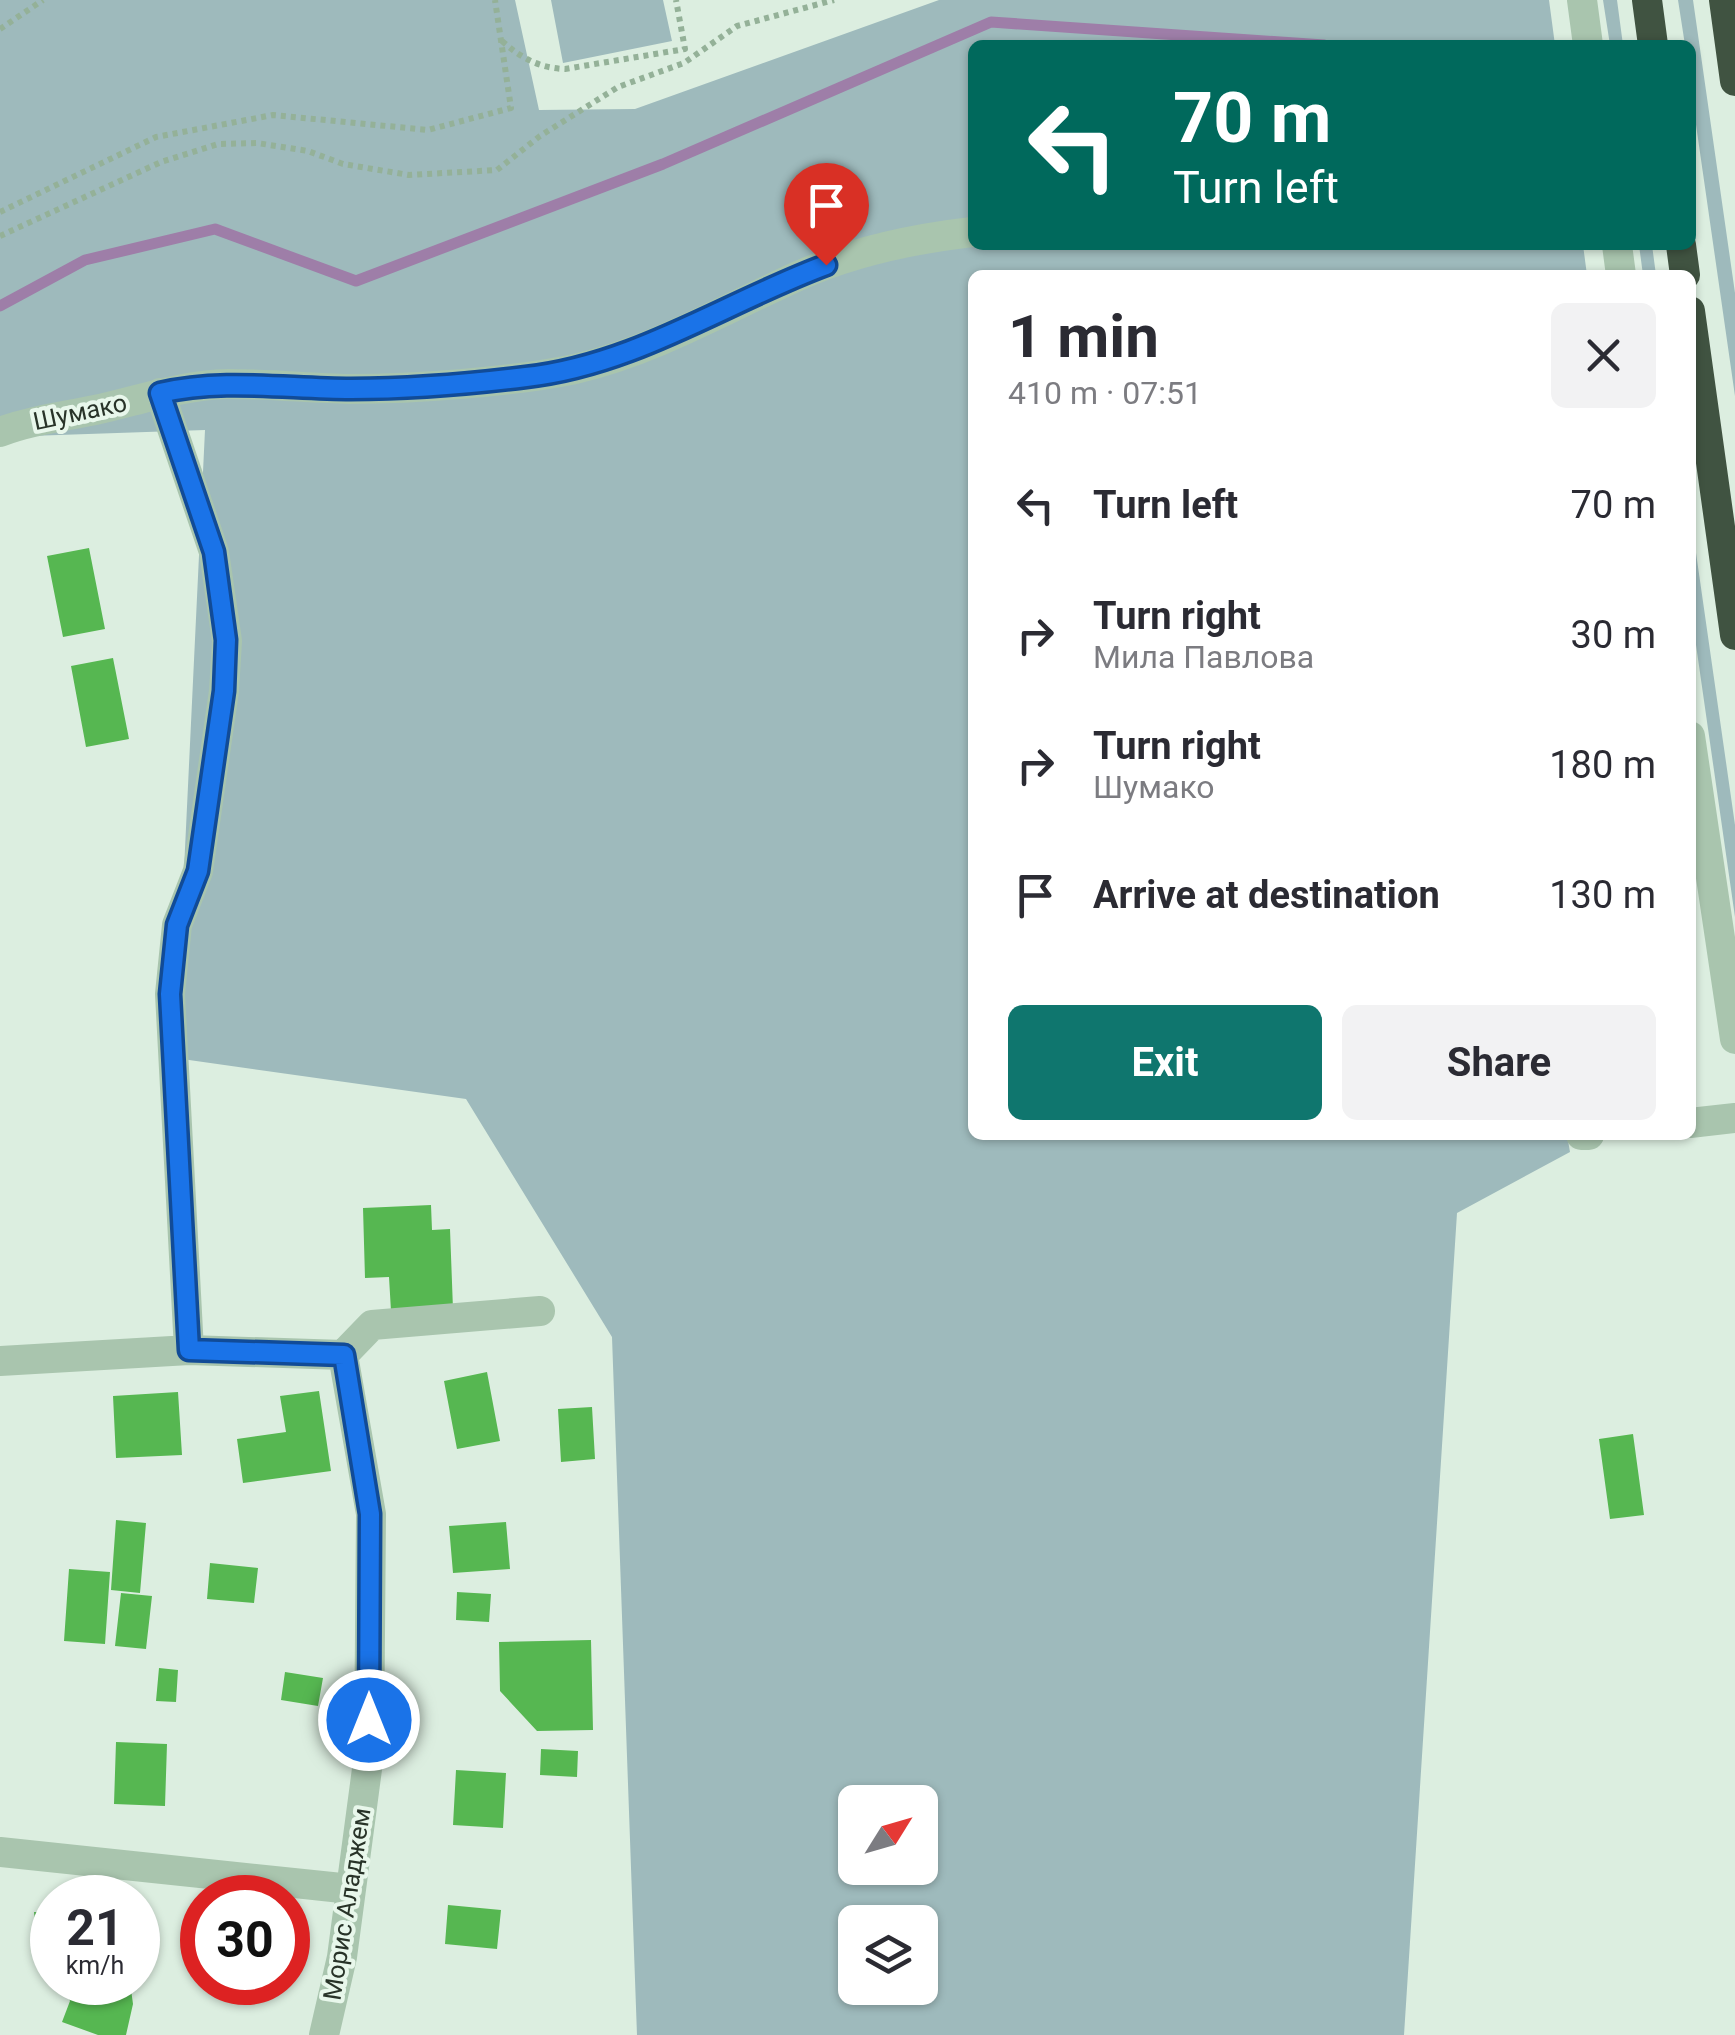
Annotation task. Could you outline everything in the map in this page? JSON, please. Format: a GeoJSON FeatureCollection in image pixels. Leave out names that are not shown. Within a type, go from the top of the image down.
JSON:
{"type":"FeatureCollection","features":[{"type":"Feature","properties":{"kind":"highway"},"geometry":{"type":"LineString","coordinates":[[1647,0],[1652,40]]}},
{"type":"Feature","properties":{"kind":"highway"},"geometry":{"type":"LineString","coordinates":[[1724,0],[1735,81]]}},
{"type":"Feature","properties":{"kind":"highway"},"geometry":{"type":"LineString","coordinates":[[1696,354],[1735,634]]}},
{"type":"Feature","properties":{"kind":"street"},"geometry":{"type":"LineString","coordinates":[[1582,0],[1587,40]]}},
{"type":"Feature","properties":{"kind":"street","name":"Шумако"},"geometry":{"type":"LineString","coordinates":[[0,432],[37,419],[160,393],[227,384],[353,389],[526,378],[578,368],[709,319],[800,275],[852,256],[901,241],[968,233]]}},
{"type":"Feature","properties":{"kind":"street"},"geometry":{"type":"LineString","coordinates":[[160,393],[214,552],[226,640],[224,691],[198,871],[177,925],[170,994],[189,1350]]}},
{"type":"Feature","properties":{"kind":"street"},"geometry":{"type":"LineString","coordinates":[[1696,776],[1735,1039]]}},
{"type":"Feature","properties":{"kind":"street"},"geometry":{"type":"LineString","coordinates":[[1696,1122],[1735,1118]]}},
{"type":"Feature","properties":{"kind":"street"},"geometry":{"type":"LineString","coordinates":[[0,1361],[189,1350],[344,1355],[372,1325],[540,1311]]}},
{"type":"Feature","properties":{"kind":"street","name":"Морис Аладжем"},"geometry":{"type":"LineString","coordinates":[[324,2035],[351,1890],[369,1754],[370,1514],[344,1355]]}},
{"type":"Feature","properties":{"kind":"street"},"geometry":{"type":"LineString","coordinates":[[0,1852],[351,1890]]}},
{"type":"Feature","properties":{"kind":"path"},"geometry":{"type":"LineString","coordinates":[[0,29],[43,0]]}},
{"type":"Feature","properties":{"kind":"path"},"geometry":{"type":"LineString","coordinates":[[0,212],[156,137],[273,115],[428,130],[510,108],[494,0]]}},
{"type":"Feature","properties":{"kind":"path"},"geometry":{"type":"LineString","coordinates":[[676,0],[686,49],[684,63]]}},
{"type":"Feature","properties":{"kind":"path"},"geometry":{"type":"LineString","coordinates":[[0,236],[161,162],[218,144],[257,143],[308,150],[343,164],[409,175],[496,170],[540,136],[618,88],[684,63],[736,26],[834,0]]}},
{"type":"Feature","properties":{"kind":"path"},"geometry":{"type":"LineString","coordinates":[[502,40],[519,57],[546,68],[565,69],[686,49]]}},
{"type":"Feature","properties":{"kind":"shaded area"},"geometry":{"type":"Polygon","coordinates":[[[0,0],[515,0],[539,110],[635,109],[939,0],[1549,0],[1554,40],[968,40],[968,250],[1584,250],[1586,270],[968,270],[968,1140],[1568,1140],[1570,1152],[1457,1213],[1404,2035],[637,2035],[612,1337],[466,1099],[175,1058],[205,430],[0,437],[0,0]]]}},
{"type":"Feature","properties":{"kind":"shaded area"},"geometry":{"type":"Polygon","coordinates":[[[551,0],[663,0],[672,41],[563,63],[551,0]]]}},
{"type":"Feature","properties":{"kind":"shaded area"},"geometry":{"type":"Polygon","coordinates":[[[1603,0],[1617,0],[1622,40],[1609,40],[1603,0]]]}},
{"type":"Feature","properties":{"kind":"shaded area"},"geometry":{"type":"Polygon","coordinates":[[[1678,0],[1693,0],[1735,293],[1735,396],[1696,125],[1696,40],[1684,40],[1678,0]]]}},
{"type":"Feature","properties":{"kind":"shaded area"},"geometry":{"type":"Polygon","coordinates":[[[1640,250],[1653,250],[1655,270],[1642,270],[1640,250]]]}},
{"type":"Feature","properties":{"kind":"shaded area"},"geometry":{"type":"Polygon","coordinates":[[[1696,553],[1735,825],[1735,917],[1696,645],[1696,553]]]}},
{"type":"Feature","properties":{"kind":"building"},"geometry":{"type":"Polygon","coordinates":[[[89,548],[105,629],[63,637],[47,556],[89,548]]]}},
{"type":"Feature","properties":{"kind":"building"},"geometry":{"type":"Polygon","coordinates":[[[113,658],[129,739],[86,747],[71,666],[113,658]]]}},
{"type":"Feature","properties":{"kind":"building"},"geometry":{"type":"Polygon","coordinates":[[[431,1205],[432,1230],[450,1229],[453,1309],[391,1311],[389,1277],[365,1278],[363,1208],[431,1205]]]}},
{"type":"Feature","properties":{"kind":"building"},"geometry":{"type":"Polygon","coordinates":[[[487,1372],[500,1441],[457,1449],[444,1381],[487,1372]]]}},
{"type":"Feature","properties":{"kind":"building"},"geometry":{"type":"Polygon","coordinates":[[[319,1391],[331,1471],[243,1483],[237,1439],[286,1432],[280,1396],[319,1391]]]}},
{"type":"Feature","properties":{"kind":"building"},"geometry":{"type":"Polygon","coordinates":[[[178,1392],[182,1455],[116,1458],[113,1396],[178,1392]]]}},
{"type":"Feature","properties":{"kind":"building"},"geometry":{"type":"Polygon","coordinates":[[[592,1407],[595,1459],[561,1462],[558,1409],[592,1407]]]}},
{"type":"Feature","properties":{"kind":"building"},"geometry":{"type":"Polygon","coordinates":[[[1633,1434],[1644,1515],[1610,1519],[1599,1439],[1633,1434]]]}},
{"type":"Feature","properties":{"kind":"building"},"geometry":{"type":"Polygon","coordinates":[[[116,1520],[146,1523],[140,1593],[111,1590],[116,1520]]]}},
{"type":"Feature","properties":{"kind":"building"},"geometry":{"type":"Polygon","coordinates":[[[506,1522],[510,1569],[453,1573],[449,1526],[506,1522]]]}},
{"type":"Feature","properties":{"kind":"building"},"geometry":{"type":"Polygon","coordinates":[[[210,1563],[258,1568],[254,1603],[207,1599],[210,1563]]]}},
{"type":"Feature","properties":{"kind":"building"},"geometry":{"type":"Polygon","coordinates":[[[69,1569],[110,1572],[105,1644],[64,1641],[69,1569]]]}},
{"type":"Feature","properties":{"kind":"building"},"geometry":{"type":"Polygon","coordinates":[[[457,1592],[491,1594],[489,1622],[456,1620],[457,1592]]]}},
{"type":"Feature","properties":{"kind":"building"},"geometry":{"type":"Polygon","coordinates":[[[121,1593],[152,1596],[146,1649],[115,1646],[121,1593]]]}},
{"type":"Feature","properties":{"kind":"building"},"geometry":{"type":"Polygon","coordinates":[[[591,1640],[593,1730],[537,1731],[500,1691],[499,1642],[591,1640]]]}},
{"type":"Feature","properties":{"kind":"building"},"geometry":{"type":"Polygon","coordinates":[[[159,1668],[178,1670],[176,1702],[156,1701],[159,1668]]]}},
{"type":"Feature","properties":{"kind":"building"},"geometry":{"type":"Polygon","coordinates":[[[285,1672],[323,1678],[318,1706],[281,1700],[285,1672]]]}},
{"type":"Feature","properties":{"kind":"building"},"geometry":{"type":"Polygon","coordinates":[[[116,1742],[167,1744],[165,1806],[114,1804],[116,1742]]]}},
{"type":"Feature","properties":{"kind":"building"},"geometry":{"type":"Polygon","coordinates":[[[541,1749],[578,1751],[577,1777],[540,1775],[541,1749]]]}},
{"type":"Feature","properties":{"kind":"building"},"geometry":{"type":"Polygon","coordinates":[[[456,1770],[506,1773],[503,1828],[453,1825],[456,1770]]]}},
{"type":"Feature","properties":{"kind":"building"},"geometry":{"type":"Polygon","coordinates":[[[448,1905],[501,1910],[497,1949],[445,1944],[448,1905]]]}},
{"type":"Feature","properties":{"kind":"building"},"geometry":{"type":"Polygon","coordinates":[[[68,2005],[133,2005],[126,2035],[98,2035],[62,2022],[68,2005]]]}},
{"type":"Feature","properties":{"kind":"waterway"},"geometry":{"type":"LineString","coordinates":[[0,306],[85,260],[215,229],[356,281],[663,164],[991,22],[1252,40]]}},
{"type":"Feature","properties":{"kind":"route"},"geometry":{"type":"LineString","coordinates":[[369,1720],[370,1514],[344,1355],[189,1350],[170,994],[177,925],[198,871],[224,691],[226,640],[224,600],[214,552],[160,393],[227,384],[353,389],[526,378],[618,356],[826,265]]}}]}
